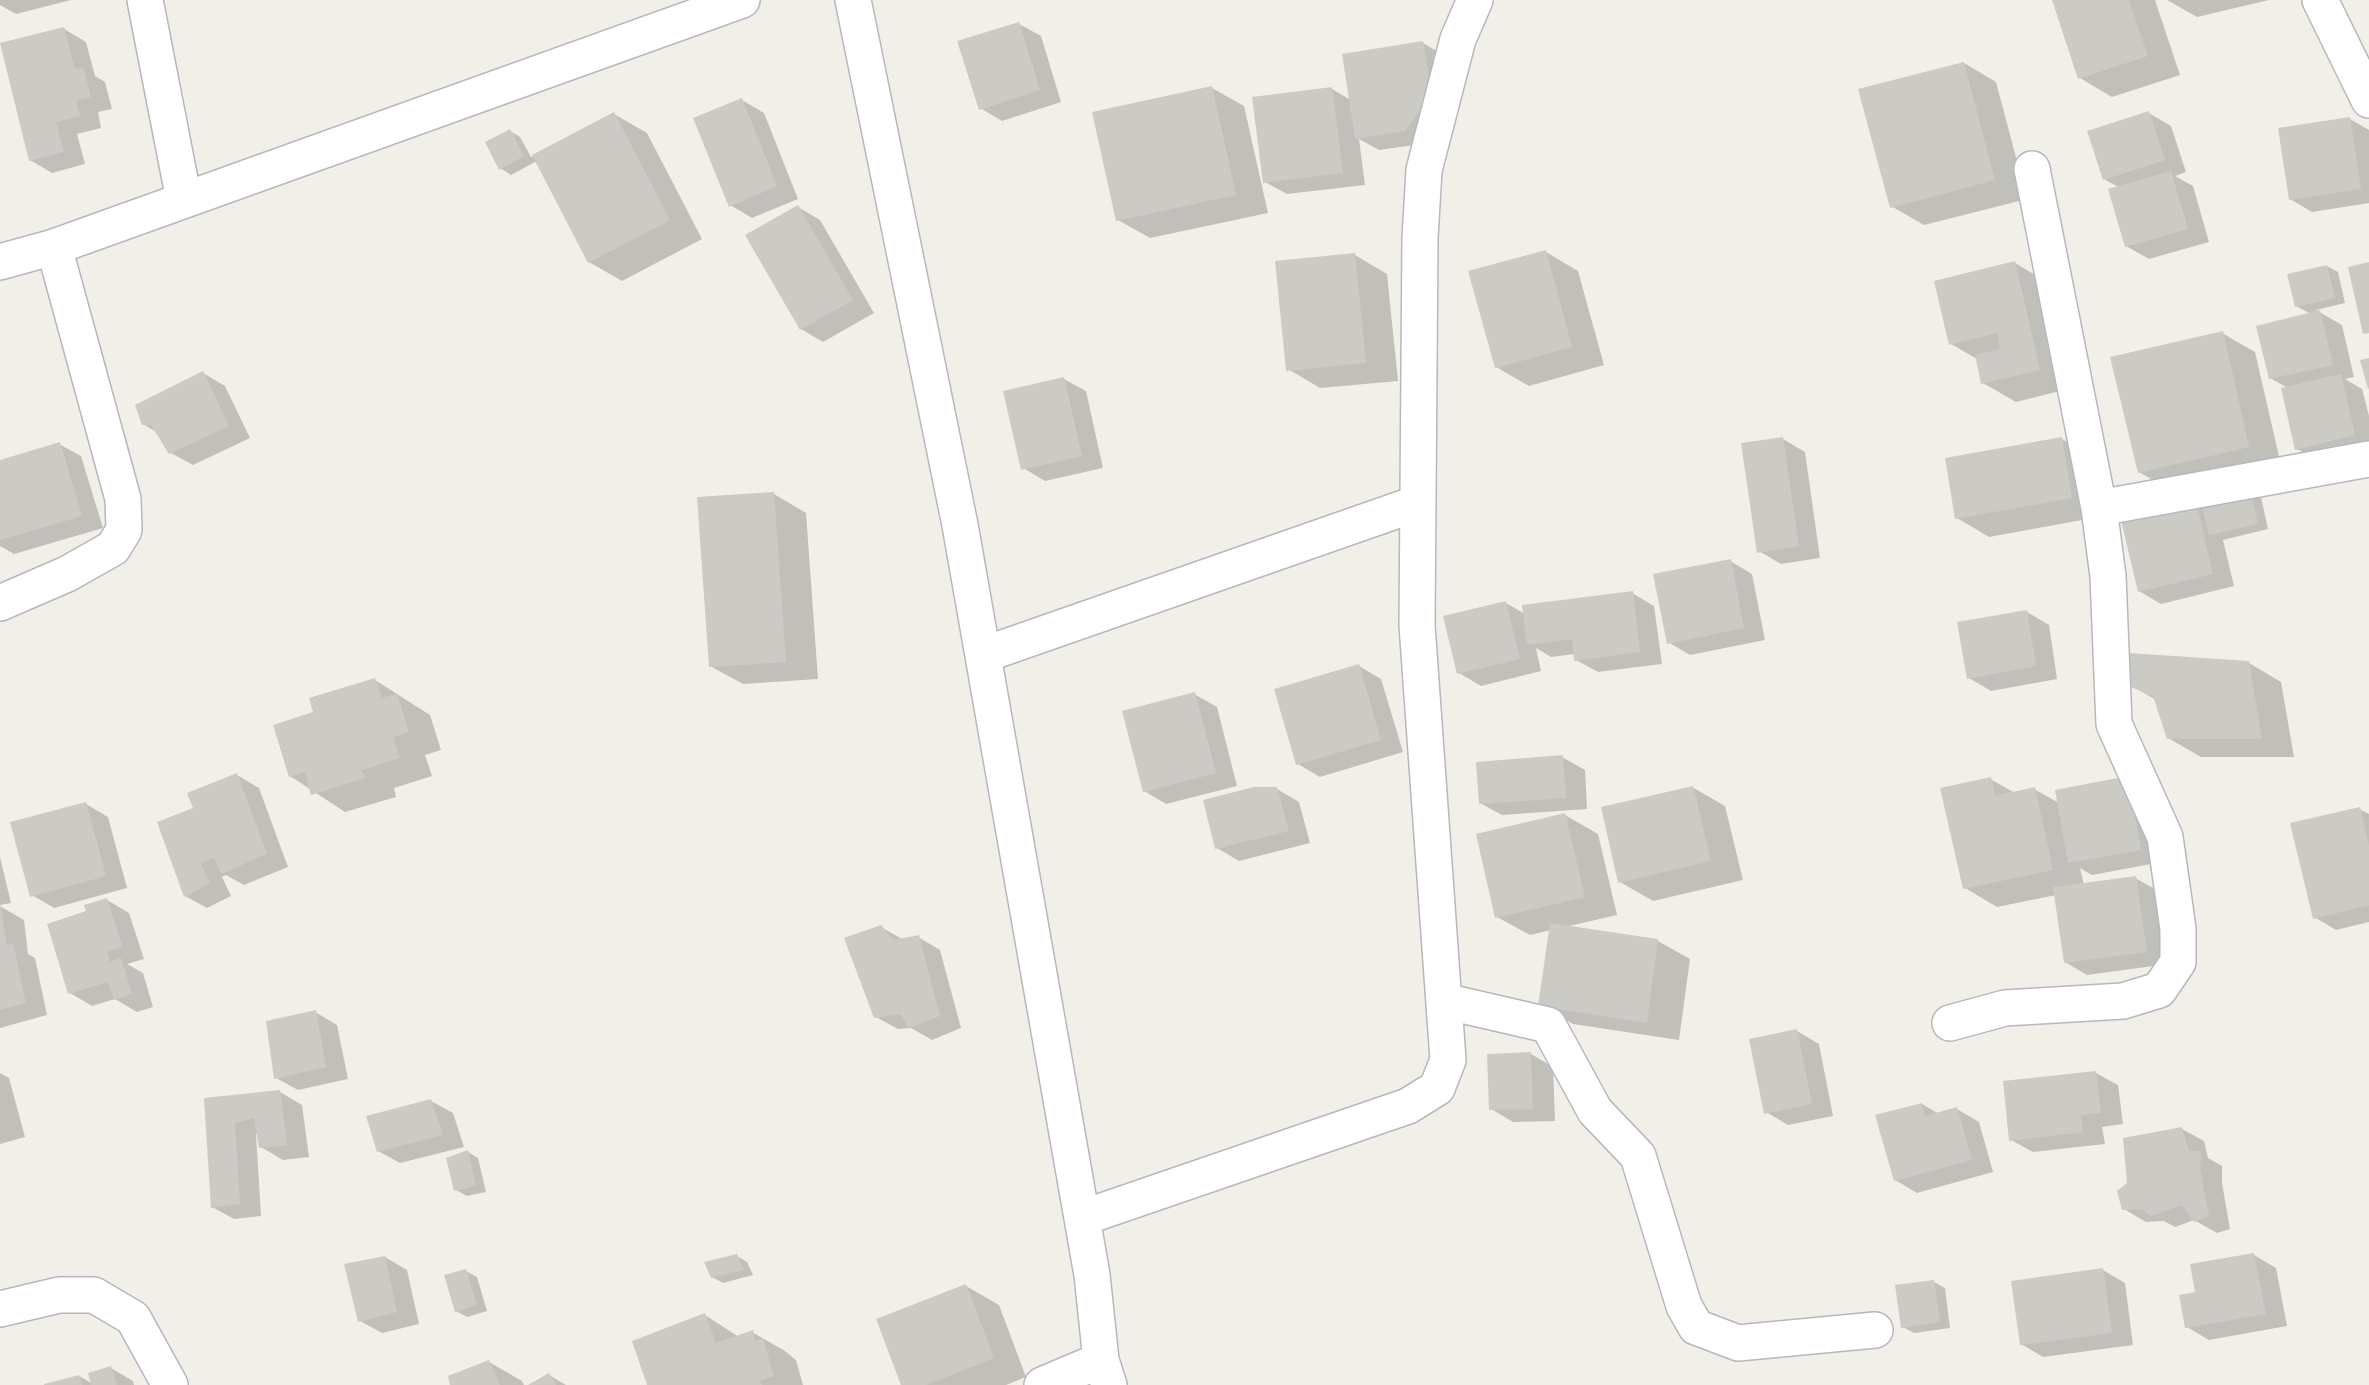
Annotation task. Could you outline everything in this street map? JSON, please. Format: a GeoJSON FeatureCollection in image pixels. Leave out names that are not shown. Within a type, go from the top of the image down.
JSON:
{"type":"FeatureCollection","features":[{"type":"Feature","properties":{"kind":"street"},"geometry":{"type":"LineString","coordinates":[[145,0],[184,201]]}},
{"type":"Feature","properties":{"kind":"street"},"geometry":{"type":"LineString","coordinates":[[0,262],[54,247],[703,11],[742,0]]}},
{"type":"Feature","properties":{"kind":"street"},"geometry":{"type":"LineString","coordinates":[[853,0],[960,525],[1093,1275],[1105,1373],[1042,1385]]}},
{"type":"Feature","properties":{"kind":"street"},"geometry":{"type":"LineString","coordinates":[[1082,1217],[1408,1106],[1437,1088],[1448,1060],[1417,625],[1420,238],[1424,170],[1458,39],[1475,0]]}},
{"type":"Feature","properties":{"kind":"street"},"geometry":{"type":"LineString","coordinates":[[2320,0],[2369,100]]}},
{"type":"Feature","properties":{"kind":"street"},"geometry":{"type":"LineString","coordinates":[[1950,1023],[2005,1008],[2123,1001],[2159,990],[2178,962],[2178,929],[2165,837],[2114,724],[2108,576],[2099,508],[2032,169]]}},
{"type":"Feature","properties":{"kind":"street"},"geometry":{"type":"LineString","coordinates":[[0,603],[67,573],[113,548],[124,530],[123,499],[54,247]]}},
{"type":"Feature","properties":{"kind":"street"},"geometry":{"type":"LineString","coordinates":[[2099,508],[2369,459]]}},
{"type":"Feature","properties":{"kind":"street"},"geometry":{"type":"LineString","coordinates":[[983,655],[1419,503]]}},
{"type":"Feature","properties":{"kind":"street"},"geometry":{"type":"LineString","coordinates":[[1444,1001],[1548,1025],[1595,1111],[1638,1156],[1684,1306],[1696,1327],[1738,1343],[1875,1330]]}},
{"type":"Feature","properties":{"kind":"street"},"geometry":{"type":"LineString","coordinates":[[0,1309],[59,1296],[94,1295],[133,1318],[170,1385]]}},
{"type":"Feature","properties":{"kind":"building"},"geometry":{"type":"Polygon","coordinates":[[[2052,0],[2129,0],[2148,56],[2078,79],[2052,0]]]}},
{"type":"Feature","properties":{"kind":"building"},"geometry":{"type":"Polygon","coordinates":[[[1019,22],[1040,90],[979,110],[957,41],[1019,22]]]}},
{"type":"Feature","properties":{"kind":"building"},"geometry":{"type":"Polygon","coordinates":[[[64,27],[75,69],[83,67],[91,97],[76,100],[80,116],[56,122],[64,152],[29,161],[0,43],[64,27]]]}},
{"type":"Feature","properties":{"kind":"building"},"geometry":{"type":"Polygon","coordinates":[[[1423,41],[1432,95],[1405,131],[1355,139],[1342,54],[1423,41]]]}},
{"type":"Feature","properties":{"kind":"building"},"geometry":{"type":"Polygon","coordinates":[[[1964,62],[1995,180],[1890,208],[1858,89],[1964,62]]]}},
{"type":"Feature","properties":{"kind":"building"},"geometry":{"type":"Polygon","coordinates":[[[1212,86],[1236,195],[1116,221],[1092,112],[1212,86]]]}},
{"type":"Feature","properties":{"kind":"building"},"geometry":{"type":"Polygon","coordinates":[[[1332,87],[1343,173],[1263,183],[1252,97],[1332,87]]]}},
{"type":"Feature","properties":{"kind":"building"},"geometry":{"type":"Polygon","coordinates":[[[742,98],[777,186],[729,207],[693,118],[742,98]]]}},
{"type":"Feature","properties":{"kind":"building"},"geometry":{"type":"Polygon","coordinates":[[[2149,111],[2165,160],[2103,180],[2087,131],[2149,111]]]}},
{"type":"Feature","properties":{"kind":"building"},"geometry":{"type":"Polygon","coordinates":[[[614,112],[670,220],[588,263],[532,155],[614,112]]]}},
{"type":"Feature","properties":{"kind":"building"},"geometry":{"type":"Polygon","coordinates":[[[2350,117],[2361,189],[2289,200],[2278,128],[2350,117]]]}},
{"type":"Feature","properties":{"kind":"building"},"geometry":{"type":"Polygon","coordinates":[[[510,129],[524,156],[499,170],[485,142],[510,129]]]}},
{"type":"Feature","properties":{"kind":"building"},"geometry":{"type":"Polygon","coordinates":[[[2171,171],[2188,229],[2125,247],[2108,189],[2171,171]]]}},
{"type":"Feature","properties":{"kind":"building"},"geometry":{"type":"Polygon","coordinates":[[[798,205],[853,300],[800,330],[745,235],[798,205]]]}},
{"type":"Feature","properties":{"kind":"building"},"geometry":{"type":"Polygon","coordinates":[[[1546,250],[1572,347],[1495,368],[1468,271],[1546,250]]]}},
{"type":"Feature","properties":{"kind":"building"},"geometry":{"type":"Polygon","coordinates":[[[1355,253],[1366,363],[1286,371],[1275,261],[1355,253]]]}},
{"type":"Feature","properties":{"kind":"building"},"geometry":{"type":"Polygon","coordinates":[[[2015,261],[2040,370],[1981,384],[1975,355],[2000,349],[1997,333],[1949,345],[1934,281],[2015,261]]]}},
{"type":"Feature","properties":{"kind":"building"},"geometry":{"type":"Polygon","coordinates":[[[2369,262],[2369,333],[2363,334],[2348,267],[2369,262]]]}},
{"type":"Feature","properties":{"kind":"building"},"geometry":{"type":"Polygon","coordinates":[[[2327,265],[2335,298],[2295,307],[2287,274],[2327,265]]]}},
{"type":"Feature","properties":{"kind":"building"},"geometry":{"type":"Polygon","coordinates":[[[2320,310],[2333,365],[2269,379],[2256,326],[2320,310]]]}},
{"type":"Feature","properties":{"kind":"building"},"geometry":{"type":"Polygon","coordinates":[[[2223,331],[2249,447],[2138,473],[2110,357],[2223,331]]]}},
{"type":"Feature","properties":{"kind":"building"},"geometry":{"type":"Polygon","coordinates":[[[2369,358],[2369,388],[2368,389],[2360,360],[2369,358]]]}},
{"type":"Feature","properties":{"kind":"building"},"geometry":{"type":"Polygon","coordinates":[[[203,371],[229,426],[169,454],[151,425],[142,425],[135,405],[203,371]]]}},
{"type":"Feature","properties":{"kind":"building"},"geometry":{"type":"Polygon","coordinates":[[[2341,374],[2355,435],[2295,450],[2281,388],[2341,374]]]}},
{"type":"Feature","properties":{"kind":"building"},"geometry":{"type":"Polygon","coordinates":[[[1064,377],[1082,456],[1021,470],[1003,391],[1064,377]]]}},
{"type":"Feature","properties":{"kind":"building"},"geometry":{"type":"Polygon","coordinates":[[[1783,437],[1799,546],[1757,553],[1741,443],[1783,437]]]}},
{"type":"Feature","properties":{"kind":"building"},"geometry":{"type":"Polygon","coordinates":[[[2062,437],[2072,498],[1955,519],[1945,458],[2062,437]]]}},
{"type":"Feature","properties":{"kind":"building"},"geometry":{"type":"Polygon","coordinates":[[[60,442],[82,516],[0,540],[0,460],[60,442]]]}},
{"type":"Feature","properties":{"kind":"building"},"geometry":{"type":"Polygon","coordinates":[[[2250,489],[2258,524],[2209,535],[2201,501],[2250,489]]]}},
{"type":"Feature","properties":{"kind":"building"},"geometry":{"type":"Polygon","coordinates":[[[774,492],[786,662],[709,667],[697,497],[774,492]]]}},
{"type":"Feature","properties":{"kind":"building"},"geometry":{"type":"Polygon","coordinates":[[[2196,502],[2213,574],[2138,592],[2121,520],[2196,502]]]}},
{"type":"Feature","properties":{"kind":"building"},"geometry":{"type":"Polygon","coordinates":[[[1731,559],[1744,628],[1667,644],[1653,574],[1731,559]]]}},
{"type":"Feature","properties":{"kind":"building"},"geometry":{"type":"Polygon","coordinates":[[[1633,591],[1640,652],[1574,661],[1572,639],[1527,645],[1522,605],[1633,591]]]}},
{"type":"Feature","properties":{"kind":"building"},"geometry":{"type":"Polygon","coordinates":[[[1506,601],[1520,659],[1457,674],[1443,616],[1506,601]]]}},
{"type":"Feature","properties":{"kind":"building"},"geometry":{"type":"Polygon","coordinates":[[[2027,610],[2036,666],[1967,679],[1957,622],[2027,610]]]}},
{"type":"Feature","properties":{"kind":"building"},"geometry":{"type":"Polygon","coordinates":[[[2129,653],[2249,661],[2262,739],[2167,739],[2153,696],[2131,687],[2129,653]]]}},
{"type":"Feature","properties":{"kind":"building"},"geometry":{"type":"Polygon","coordinates":[[[1359,664],[1381,740],[1296,765],[1274,689],[1359,664]]]}},
{"type":"Feature","properties":{"kind":"building"},"geometry":{"type":"Polygon","coordinates":[[[375,678],[382,698],[397,694],[409,732],[393,737],[400,758],[362,770],[365,778],[311,795],[305,772],[289,777],[273,725],[313,712],[309,698],[375,678]]]}},
{"type":"Feature","properties":{"kind":"building"},"geometry":{"type":"Polygon","coordinates":[[[1195,692],[1216,773],[1143,792],[1122,711],[1195,692]]]}},
{"type":"Feature","properties":{"kind":"building"},"geometry":{"type":"Polygon","coordinates":[[[1563,755],[1566,798],[1479,804],[1476,762],[1563,755]]]}},
{"type":"Feature","properties":{"kind":"building"},"geometry":{"type":"Polygon","coordinates":[[[237,773],[267,854],[221,874],[214,857],[201,864],[210,883],[184,897],[157,822],[193,808],[187,793],[237,773]]]}},
{"type":"Feature","properties":{"kind":"building"},"geometry":{"type":"Polygon","coordinates":[[[2128,776],[2141,850],[2068,863],[2055,790],[2128,776]]]}},
{"type":"Feature","properties":{"kind":"building"},"geometry":{"type":"Polygon","coordinates":[[[1991,777],[1995,796],[2035,787],[2053,870],[1963,889],[1940,788],[1991,777]]]}},
{"type":"Feature","properties":{"kind":"building"},"geometry":{"type":"Polygon","coordinates":[[[1693,786],[1711,861],[1618,883],[1601,807],[1693,786]]]}},
{"type":"Feature","properties":{"kind":"building"},"geometry":{"type":"Polygon","coordinates":[[[1254,787],[1277,787],[1289,831],[1215,849],[1203,800],[1254,787]]]}},
{"type":"Feature","properties":{"kind":"building"},"geometry":{"type":"Polygon","coordinates":[[[86,802],[106,876],[30,897],[10,822],[86,802]]]}},
{"type":"Feature","properties":{"kind":"building"},"geometry":{"type":"Polygon","coordinates":[[[2360,807],[2369,846],[2369,905],[2313,919],[2290,823],[2360,807]]]}},
{"type":"Feature","properties":{"kind":"building"},"geometry":{"type":"Polygon","coordinates":[[[1565,813],[1585,897],[1495,918],[1476,834],[1565,813]]]}},
{"type":"Feature","properties":{"kind":"building"},"geometry":{"type":"Polygon","coordinates":[[[2136,876],[2147,952],[2064,963],[2053,887],[2136,876]]]}},
{"type":"Feature","properties":{"kind":"building"},"geometry":{"type":"Polygon","coordinates":[[[107,898],[123,947],[107,951],[110,962],[121,958],[132,994],[114,1000],[108,982],[68,994],[47,924],[86,911],[84,905],[107,898]]]}},
{"type":"Feature","properties":{"kind":"building"},"geometry":{"type":"Polygon","coordinates":[[[0,902],[7,946],[13,943],[26,1003],[0,1010],[0,902]]]}},
{"type":"Feature","properties":{"kind":"building"},"geometry":{"type":"Polygon","coordinates":[[[1550,923],[1658,939],[1647,1023],[1538,1006],[1550,923]]]}},
{"type":"Feature","properties":{"kind":"building"},"geometry":{"type":"Polygon","coordinates":[[[881,925],[893,940],[919,935],[940,1016],[908,1028],[901,1014],[874,1018],[844,938],[881,925]]]}},
{"type":"Feature","properties":{"kind":"building"},"geometry":{"type":"Polygon","coordinates":[[[316,1010],[326,1067],[274,1079],[266,1021],[316,1010]]]}},
{"type":"Feature","properties":{"kind":"building"},"geometry":{"type":"Polygon","coordinates":[[[1797,1029],[1812,1104],[1764,1114],[1749,1039],[1797,1029]]]}},
{"type":"Feature","properties":{"kind":"building"},"geometry":{"type":"Polygon","coordinates":[[[1531,1052],[1533,1109],[1489,1110],[1487,1054],[1531,1052]]]}},
{"type":"Feature","properties":{"kind":"building"},"geometry":{"type":"Polygon","coordinates":[[[2096,1071],[2101,1113],[2081,1115],[2083,1132],[2009,1141],[2003,1081],[2096,1071]]]}},
{"type":"Feature","properties":{"kind":"building"},"geometry":{"type":"Polygon","coordinates":[[[280,1090],[287,1145],[259,1148],[254,1118],[235,1123],[240,1204],[211,1208],[204,1098],[280,1090]]]}},
{"type":"Feature","properties":{"kind":"building"},"geometry":{"type":"Polygon","coordinates":[[[431,1099],[443,1135],[377,1152],[366,1116],[431,1099]]]}},
{"type":"Feature","properties":{"kind":"building"},"geometry":{"type":"Polygon","coordinates":[[[1922,1103],[1925,1116],[1957,1107],[1972,1160],[1894,1181],[1875,1115],[1922,1103]]]}},
{"type":"Feature","properties":{"kind":"building"},"geometry":{"type":"Polygon","coordinates":[[[2182,1127],[2189,1151],[2201,1151],[2200,1169],[2209,1216],[2194,1222],[2182,1205],[2151,1216],[2141,1209],[2122,1210],[2117,1191],[2127,1183],[2123,1138],[2182,1127]]]}},
{"type":"Feature","properties":{"kind":"building"},"geometry":{"type":"Polygon","coordinates":[[[468,1150],[476,1186],[454,1191],[446,1158],[468,1150]]]}},
{"type":"Feature","properties":{"kind":"building"},"geometry":{"type":"Polygon","coordinates":[[[2254,1253],[2266,1314],[2185,1328],[2179,1295],[2195,1292],[2190,1264],[2254,1253]]]}},
{"type":"Feature","properties":{"kind":"building"},"geometry":{"type":"Polygon","coordinates":[[[737,1254],[744,1270],[711,1278],[704,1262],[737,1254]]]}},
{"type":"Feature","properties":{"kind":"building"},"geometry":{"type":"Polygon","coordinates":[[[385,1256],[397,1312],[358,1322],[344,1264],[385,1256]]]}},
{"type":"Feature","properties":{"kind":"building"},"geometry":{"type":"Polygon","coordinates":[[[2103,1268],[2112,1333],[2020,1345],[2011,1281],[2103,1268]]]}},
{"type":"Feature","properties":{"kind":"building"},"geometry":{"type":"Polygon","coordinates":[[[466,1269],[477,1305],[455,1312],[444,1275],[466,1269]]]}},
{"type":"Feature","properties":{"kind":"building"},"geometry":{"type":"Polygon","coordinates":[[[1934,1280],[1940,1322],[1901,1328],[1895,1285],[1934,1280]]]}},
{"type":"Feature","properties":{"kind":"building"},"geometry":{"type":"Polygon","coordinates":[[[966,1284],[994,1358],[926,1385],[901,1385],[876,1319],[966,1284]]]}},
{"type":"Feature","properties":{"kind":"building"},"geometry":{"type":"Polygon","coordinates":[[[705,1313],[716,1343],[753,1330],[755,1341],[763,1339],[774,1376],[760,1381],[762,1385],[647,1385],[632,1341],[705,1313]]]}},
{"type":"Feature","properties":{"kind":"building"},"geometry":{"type":"Polygon","coordinates":[[[489,1360],[500,1385],[450,1385],[448,1376],[489,1360]]]}},
{"type":"Feature","properties":{"kind":"building"},"geometry":{"type":"Polygon","coordinates":[[[111,1366],[117,1385],[91,1385],[88,1373],[111,1366]]]}},
{"type":"Feature","properties":{"kind":"building"},"geometry":{"type":"Polygon","coordinates":[[[549,1373],[556,1385],[528,1385],[549,1373]]]}},
{"type":"Feature","properties":{"kind":"building"},"geometry":{"type":"Polygon","coordinates":[[[79,1375],[82,1385],[44,1385],[44,1384],[79,1375]]]}}]}
